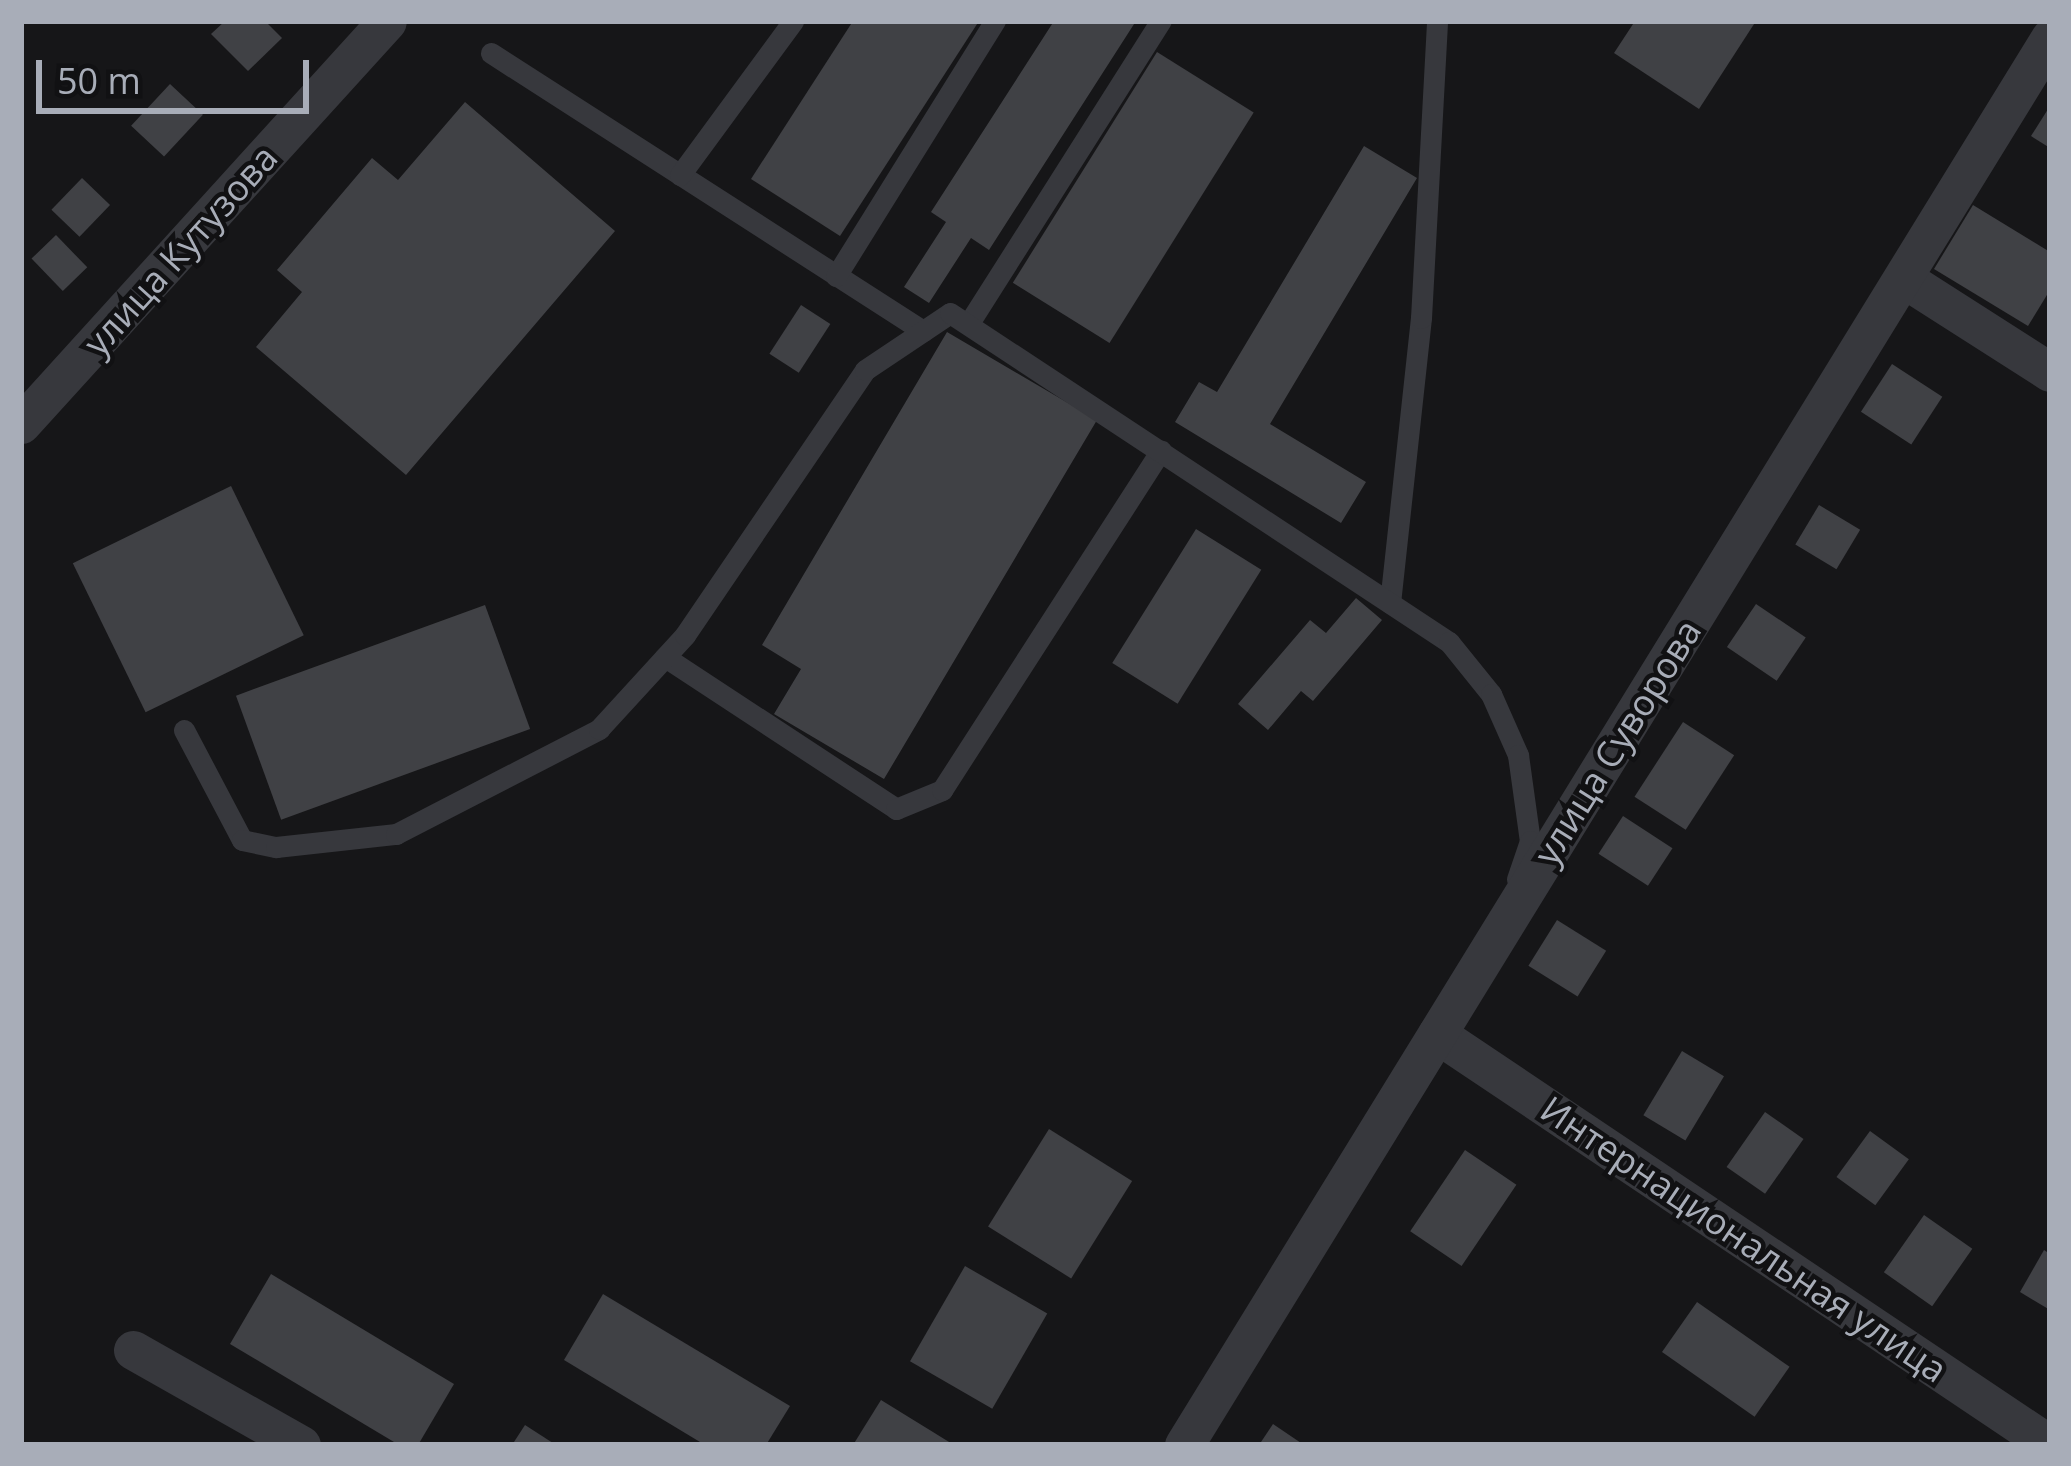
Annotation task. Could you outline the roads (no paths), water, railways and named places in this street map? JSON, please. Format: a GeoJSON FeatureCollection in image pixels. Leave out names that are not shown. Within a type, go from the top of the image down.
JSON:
{"type":"FeatureCollection","features":[{"type":"Feature","properties":{"kind":"street","name":"улица Кутузова"},"geometry":{"type":"LineString","coordinates":[[21,424],[387,21]]}},
{"type":"Feature","properties":{"kind":"street","name":"улица Суворова"},"geometry":{"type":"LineString","coordinates":[[1184,1445],[2050,38]]}},
{"type":"Feature","properties":{"kind":"street"},"geometry":{"type":"LineString","coordinates":[[1903,278],[2050,372]]}},
{"type":"Feature","properties":{"kind":"street","name":"Интернациональная улица"},"geometry":{"type":"LineString","coordinates":[[1438,1034],[2050,1445]]}},
{"type":"Feature","properties":{"kind":"street"},"geometry":{"type":"LineString","coordinates":[[133,1350],[301,1445]]}},
{"type":"Feature","properties":{"kind":"lane"},"geometry":{"type":"LineString","coordinates":[[680,175],[793,21]]}},
{"type":"Feature","properties":{"kind":"lane"},"geometry":{"type":"LineString","coordinates":[[836,276],[994,21]]}},
{"type":"Feature","properties":{"kind":"lane"},"geometry":{"type":"LineString","coordinates":[[970,323],[1161,21]]}},
{"type":"Feature","properties":{"kind":"lane"},"geometry":{"type":"LineString","coordinates":[[1390,603],[1420,319],[1437,21]]}},
{"type":"Feature","properties":{"kind":"lane"},"geometry":{"type":"LineString","coordinates":[[491,53],[922,332]]}},
{"type":"Feature","properties":{"kind":"lane"},"geometry":{"type":"LineString","coordinates":[[184,730],[242,840],[276,848],[396,833],[599,729],[665,657],[865,370],[950,313],[1449,643],[1491,694],[1518,755],[1530,842],[1498,936]]}},
{"type":"Feature","properties":{"kind":"lane"},"geometry":{"type":"LineString","coordinates":[[665,657],[896,809],[911,803],[942,790],[1162,450]]}}]}
